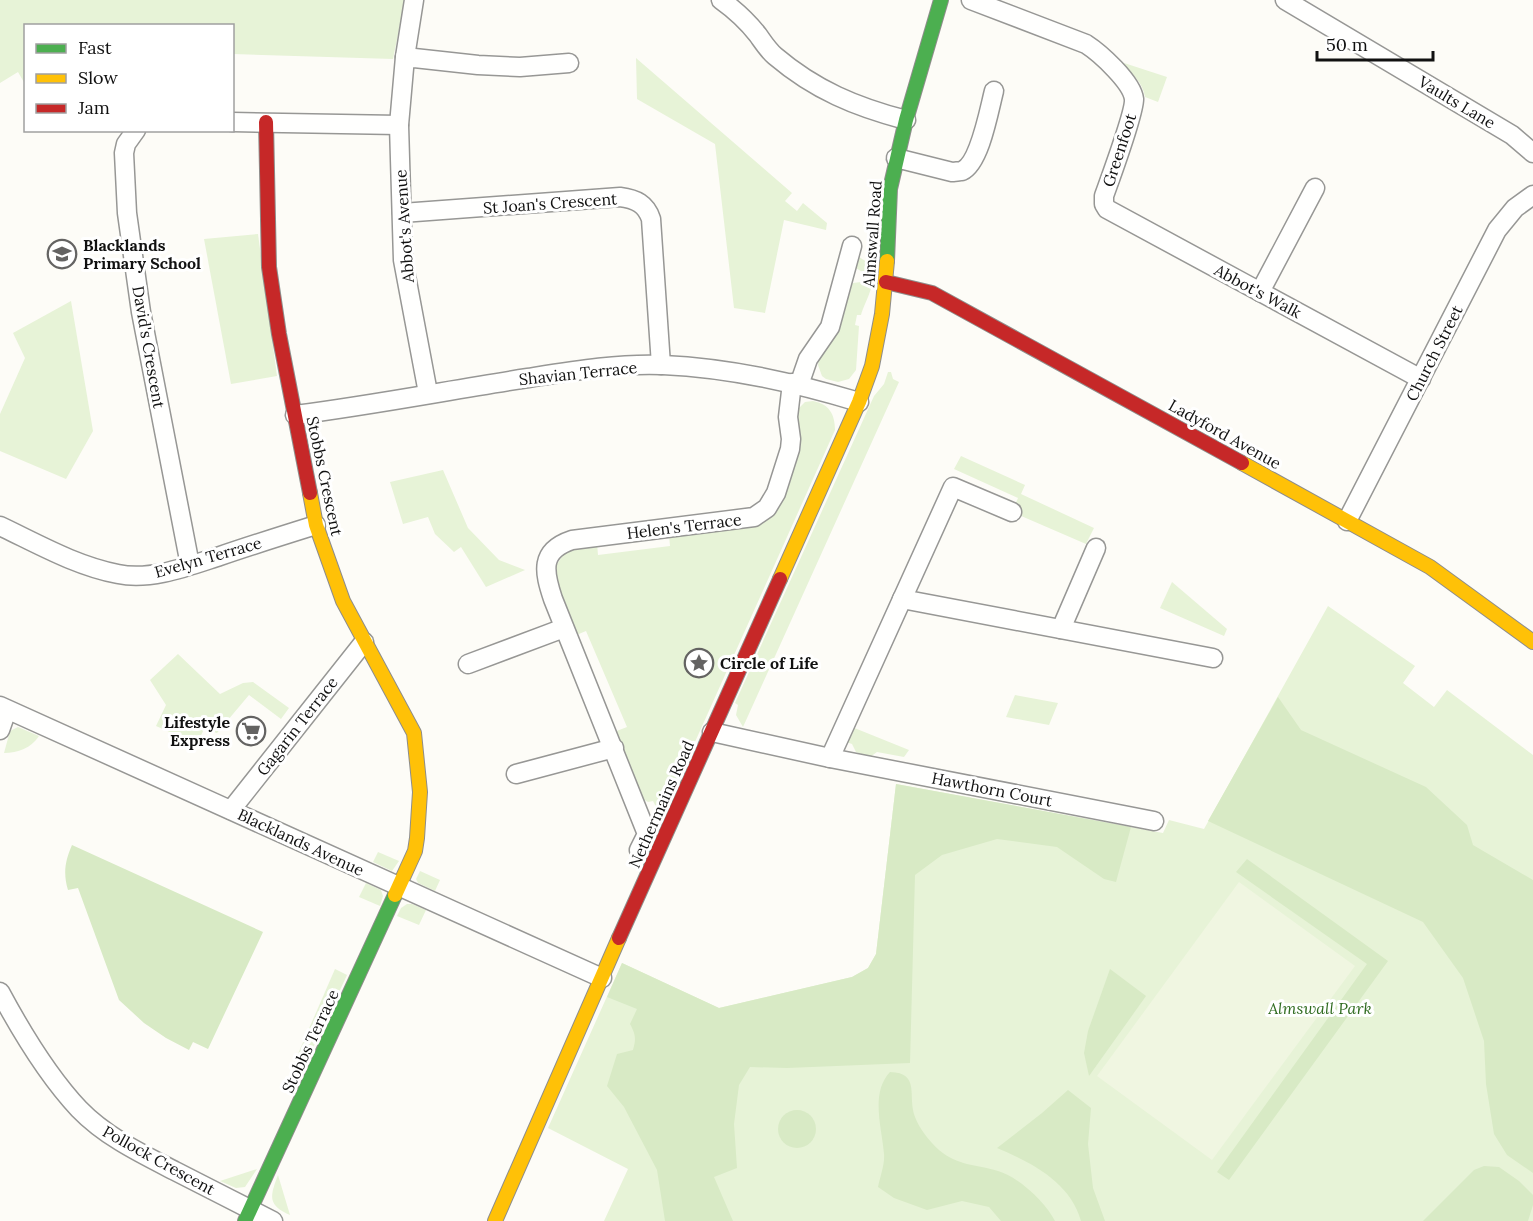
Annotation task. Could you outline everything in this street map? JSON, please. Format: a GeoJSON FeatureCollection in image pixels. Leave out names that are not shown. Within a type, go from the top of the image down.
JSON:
{"type":"FeatureCollection","features":[{"type":"Feature","properties":{"kind":"street","name":"Abbot's Avenue"},"geometry":{"type":"LineString","coordinates":[[414,0],[405,57],[399,125],[403,260],[428,393]]}},
{"type":"Feature","properties":{"kind":"street"},"geometry":{"type":"LineString","coordinates":[[721,0],[739,14],[773,55],[816,86],[840,99],[906,120]]}},
{"type":"Feature","properties":{"kind":"street","name":"Almswall Road"},"geometry":{"type":"LineString","coordinates":[[859,402],[874,356],[886,282],[890,189],[906,120],[941,0]]}},
{"type":"Feature","properties":{"kind":"street","name":"Greenfoot"},"geometry":{"type":"LineString","coordinates":[[971,0],[1086,44],[1094,49],[1130,88],[1134,104],[1104,196]]}},
{"type":"Feature","properties":{"kind":"street","name":"Vaults Lane"},"geometry":{"type":"LineString","coordinates":[[1285,0],[1512,135],[1533,153]]}},
{"type":"Feature","properties":{"kind":"street"},"geometry":{"type":"LineString","coordinates":[[405,57],[520,67],[569,63]]}},
{"type":"Feature","properties":{"kind":"street"},"geometry":{"type":"LineString","coordinates":[[897,158],[952,172],[961,171],[968,166],[978,150],[994,91]]}},
{"type":"Feature","properties":{"kind":"street"},"geometry":{"type":"LineString","coordinates":[[234,122],[399,125]]}},
{"type":"Feature","properties":{"kind":"street","name":"Stobbs Crescent"},"geometry":{"type":"LineString","coordinates":[[266,122],[270,267],[279,334],[316,525],[343,601],[409,722],[418,749],[419,833],[416,851],[400,886]]}},
{"type":"Feature","properties":{"kind":"street","name":"David's Crescent"},"geometry":{"type":"LineString","coordinates":[[135,132],[126,144],[124,153],[127,213],[142,316],[190,565]]}},
{"type":"Feature","properties":{"kind":"street"},"geometry":{"type":"LineString","coordinates":[[1260,292],[1315,188]]}},
{"type":"Feature","properties":{"kind":"street","name":"Church Street"},"geometry":{"type":"LineString","coordinates":[[1347,520],[1497,230],[1508,215],[1533,195]]}},
{"type":"Feature","properties":{"kind":"street","name":"Abbot's Walk"},"geometry":{"type":"LineString","coordinates":[[1104,196],[1104,204],[1112,213],[1421,379]]}},
{"type":"Feature","properties":{"kind":"street","name":"St Joan's Crescent"},"geometry":{"type":"LineString","coordinates":[[402,213],[620,197],[630,198],[644,205],[651,219],[661,365]]}},
{"type":"Feature","properties":{"kind":"street"},"geometry":{"type":"LineString","coordinates":[[796,384],[807,358],[830,327],[852,246]]}},
{"type":"Feature","properties":{"kind":"street","name":"Ladyford Avenue"},"geometry":{"type":"LineString","coordinates":[[886,282],[932,292],[1347,520],[1430,567],[1533,642]]}},
{"type":"Feature","properties":{"kind":"street","name":"Shavian Terrace"},"geometry":{"type":"LineString","coordinates":[[295,415],[603,368],[661,365],[746,373],[859,402]]}},
{"type":"Feature","properties":{"kind":"street","name":"Helen's Terrace"},"geometry":{"type":"LineString","coordinates":[[639,850],[647,834],[564,628],[546,577],[546,568],[551,554],[565,542],[572,540],[754,517],[767,508],[776,493],[790,449],[788,417],[796,384]]}},
{"type":"Feature","properties":{"kind":"street","name":"Nethermains Road"},"geometry":{"type":"LineString","coordinates":[[495,1221],[859,402]]}},
{"type":"Feature","properties":{"kind":"street"},"geometry":{"type":"LineString","coordinates":[[830,758],[953,487],[1012,512]]}},
{"type":"Feature","properties":{"kind":"street","name":"Evelyn Terrace"},"geometry":{"type":"LineString","coordinates":[[0,526],[82,564],[119,575],[152,574],[190,565],[316,525]]}},
{"type":"Feature","properties":{"kind":"street"},"geometry":{"type":"LineString","coordinates":[[1061,629],[1096,548]]}},
{"type":"Feature","properties":{"kind":"street"},"geometry":{"type":"LineString","coordinates":[[902,599],[1213,658]]}},
{"type":"Feature","properties":{"kind":"street"},"geometry":{"type":"LineString","coordinates":[[468,664],[564,628]]}},
{"type":"Feature","properties":{"kind":"street","name":"Gagarin Terrace"},"geometry":{"type":"LineString","coordinates":[[231,810],[364,642]]}},
{"type":"Feature","properties":{"kind":"street"},"geometry":{"type":"LineString","coordinates":[[0,730],[4,708]]}},
{"type":"Feature","properties":{"kind":"street","name":"Blacklands Avenue"},"geometry":{"type":"LineString","coordinates":[[4,708],[602,978]]}},
{"type":"Feature","properties":{"kind":"street","name":"Hawthorn Court"},"geometry":{"type":"LineString","coordinates":[[712,732],[830,758],[1154,821]]}},
{"type":"Feature","properties":{"kind":"street"},"geometry":{"type":"LineString","coordinates":[[516,774],[614,748]]}},
{"type":"Feature","properties":{"kind":"street","name":"Stobbs Terrace"},"geometry":{"type":"LineString","coordinates":[[248,1215],[400,886]]}},
{"type":"Feature","properties":{"kind":"street","name":"Pollock Crescent"},"geometry":{"type":"LineString","coordinates":[[0,992],[23,1034],[80,1110],[122,1143],[248,1215],[273,1221]]}},
{"type":"Feature","properties":{"kind":"green space"},"geometry":{"type":"Polygon","coordinates":[[[0,0],[405,0],[393,59],[234,54],[234,24],[24,24],[24,82],[18,72],[0,83],[0,0]]]}},
{"type":"Feature","properties":{"kind":"green space"},"geometry":{"type":"Polygon","coordinates":[[[636,58],[792,193],[785,201],[797,211],[803,203],[827,223],[826,230],[784,220],[765,313],[734,308],[715,144],[637,99],[636,58]]]}},
{"type":"Feature","properties":{"kind":"green space"},"geometry":{"type":"Polygon","coordinates":[[[1121,62],[1167,77],[1158,102],[1145,97],[1139,82],[1121,62]]]}},
{"type":"Feature","properties":{"kind":"green space"},"geometry":{"type":"Polygon","coordinates":[[[258,234],[277,376],[231,384],[204,239],[258,234]]]}},
{"type":"Feature","properties":{"kind":"green space"},"geometry":{"type":"Polygon","coordinates":[[[856,255],[872,269],[873,282],[861,315],[857,315],[855,325],[859,326],[856,370],[849,379],[838,382],[822,376],[818,365],[820,351],[835,336],[848,289],[853,283],[861,282],[864,273],[856,268],[856,255]]]}},
{"type":"Feature","properties":{"kind":"green space"},"geometry":{"type":"Polygon","coordinates":[[[71,301],[93,431],[66,479],[0,451],[0,414],[25,358],[13,333],[71,301]]]}},
{"type":"Feature","properties":{"kind":"green space"},"geometry":{"type":"Polygon","coordinates":[[[888,372],[891,372],[893,379],[899,382],[743,727],[736,715],[738,705],[735,703],[874,396],[884,384],[888,372]]]}},
{"type":"Feature","properties":{"kind":"green space"},"geometry":{"type":"Polygon","coordinates":[[[813,401],[827,407],[834,419],[835,430],[655,831],[651,816],[657,809],[653,801],[648,802],[641,798],[614,732],[627,727],[586,631],[574,636],[553,575],[564,555],[581,546],[597,543],[598,555],[670,546],[669,535],[765,520],[795,412],[805,402],[813,401]]]}},
{"type":"Feature","properties":{"kind":"green space"},"geometry":{"type":"Polygon","coordinates":[[[961,456],[1025,485],[1021,494],[1094,528],[1086,544],[1012,512],[1018,498],[954,469],[961,456]]]}},
{"type":"Feature","properties":{"kind":"green space"},"geometry":{"type":"Polygon","coordinates":[[[443,470],[468,528],[499,560],[525,570],[486,587],[461,547],[454,552],[435,534],[428,517],[403,524],[390,482],[443,470]]]}},
{"type":"Feature","properties":{"kind":"green space"},"geometry":{"type":"Polygon","coordinates":[[[1172,582],[1227,629],[1224,636],[1160,608],[1172,582]]]}},
{"type":"Feature","properties":{"kind":"green space","name":"Almswall Park"},"geometry":{"type":"Polygon","coordinates":[[[1328,606],[1415,666],[1403,683],[1434,707],[1447,690],[1533,755],[1533,1221],[604,1221],[628,1169],[548,1128],[622,963],[719,1008],[852,977],[868,968],[876,954],[896,784],[1163,833],[1169,820],[1204,829],[1328,606]]]}},
{"type":"Feature","properties":{"kind":"green space"},"geometry":{"type":"Polygon","coordinates":[[[178,654],[220,694],[243,683],[253,682],[289,708],[281,719],[249,695],[217,733],[204,729],[197,744],[156,726],[166,705],[150,680],[178,654]]]}},
{"type":"Feature","properties":{"kind":"green space"},"geometry":{"type":"Polygon","coordinates":[[[1015,695],[1058,703],[1049,725],[1006,717],[1015,695]]]}},
{"type":"Feature","properties":{"kind":"green space"},"geometry":{"type":"Polygon","coordinates":[[[1278,697],[1301,730],[1426,787],[1467,825],[1473,845],[1533,880],[1533,1173],[1507,1155],[1494,1134],[1486,1084],[1484,1041],[1463,978],[1423,922],[1208,821],[1278,697]]]}},
{"type":"Feature","properties":{"kind":"green space"},"geometry":{"type":"Polygon","coordinates":[[[18,727],[39,736],[24,749],[4,753],[10,731],[18,727]]]}},
{"type":"Feature","properties":{"kind":"green space"},"geometry":{"type":"Polygon","coordinates":[[[852,727],[909,750],[904,757],[877,752],[870,757],[856,752],[852,744],[846,742],[852,727]]]}},
{"type":"Feature","properties":{"kind":"green space"},"geometry":{"type":"Polygon","coordinates":[[[896,784],[1131,827],[1116,882],[1104,879],[1057,847],[997,839],[942,855],[915,875],[910,1063],[787,1068],[750,1067],[739,1085],[734,1124],[737,1168],[714,1177],[733,1221],[665,1221],[657,1170],[624,1107],[607,1086],[617,1054],[633,1050],[635,1043],[630,1024],[637,1009],[607,997],[622,963],[719,1008],[852,977],[868,968],[876,954],[896,784]]]}},
{"type":"Feature","properties":{"kind":"green space"},"geometry":{"type":"Polygon","coordinates":[[[72,845],[263,932],[208,1049],[193,1042],[189,1050],[166,1038],[144,1023],[119,1000],[78,888],[68,890],[66,867],[72,845]]]}},
{"type":"Feature","properties":{"kind":"green space"},"geometry":{"type":"Polygon","coordinates":[[[378,852],[399,861],[392,871],[373,862],[378,852]]]}},
{"type":"Feature","properties":{"kind":"green space"},"geometry":{"type":"Polygon","coordinates":[[[1247,859],[1388,961],[1229,1180],[1217,1172],[1367,964],[1236,872],[1247,859]]]}},
{"type":"Feature","properties":{"kind":"green space"},"geometry":{"type":"Polygon","coordinates":[[[420,871],[440,880],[435,891],[418,883],[416,879],[420,871]]]}},
{"type":"Feature","properties":{"kind":"green space"},"geometry":{"type":"Polygon","coordinates":[[[1239,882],[1355,966],[1212,1160],[1097,1076],[1239,882]]]}},
{"type":"Feature","properties":{"kind":"green space"},"geometry":{"type":"Polygon","coordinates":[[[366,883],[381,890],[383,896],[380,906],[359,897],[366,883]]]}},
{"type":"Feature","properties":{"kind":"green space"},"geometry":{"type":"Polygon","coordinates":[[[407,904],[426,910],[419,925],[397,916],[401,908],[407,904]]]}},
{"type":"Feature","properties":{"kind":"green space"},"geometry":{"type":"Polygon","coordinates":[[[335,969],[347,975],[304,1067],[294,1063],[335,969]]]}},
{"type":"Feature","properties":{"kind":"green space"},"geometry":{"type":"Polygon","coordinates":[[[1110,969],[1146,996],[1089,1076],[1084,1053],[1088,1031],[1110,969]]]}},
{"type":"Feature","properties":{"kind":"green space"},"geometry":{"type":"Polygon","coordinates":[[[890,1072],[906,1076],[911,1087],[913,1109],[917,1121],[925,1135],[939,1150],[960,1162],[1006,1174],[1039,1199],[1055,1221],[1001,1221],[989,1207],[962,1201],[927,1210],[894,1198],[878,1187],[884,1158],[879,1111],[880,1090],[890,1072]]]}},
{"type":"Feature","properties":{"kind":"green space"},"geometry":{"type":"Polygon","coordinates":[[[1068,1090],[1091,1108],[1088,1144],[1093,1188],[1105,1221],[1081,1221],[1076,1207],[1059,1185],[1036,1167],[997,1148],[1068,1090]]]}},
{"type":"Feature","properties":{"kind":"green space"},"geometry":{"type":"Polygon","coordinates":[[[797,1110],[804,1111],[810,1116],[815,1122],[815,1136],[810,1142],[804,1147],[797,1148],[790,1147],[784,1142],[779,1136],[778,1129],[779,1122],[784,1116],[790,1111],[797,1110]]]}},
{"type":"Feature","properties":{"kind":"green space"},"geometry":{"type":"Polygon","coordinates":[[[1484,1166],[1499,1167],[1519,1181],[1533,1195],[1533,1205],[1528,1221],[1423,1221],[1474,1170],[1484,1166]]]}},
{"type":"Feature","properties":{"kind":"green space"},"geometry":{"type":"Polygon","coordinates":[[[257,1169],[245,1187],[236,1188],[220,1181],[257,1169]]]}},
{"type":"Feature","properties":{"kind":"green space"},"geometry":{"type":"Polygon","coordinates":[[[278,1175],[290,1215],[277,1207],[272,1199],[278,1175]]]}},
{"type":"Feature","properties":{"kind":"traffic: fast"},"geometry":{"type":"LineString","coordinates":[[887,261],[890,189],[906,120],[941,0]]}},
{"type":"Feature","properties":{"kind":"traffic: fast"},"geometry":{"type":"LineString","coordinates":[[245,1221],[395,895]]}},
{"type":"Feature","properties":{"kind":"traffic: slow"},"geometry":{"type":"LineString","coordinates":[[780,579],[859,402],[872,366],[882,314],[887,261]]}},
{"type":"Feature","properties":{"kind":"traffic: slow"},"geometry":{"type":"LineString","coordinates":[[1242,463],[1430,567],[1533,642]]}},
{"type":"Feature","properties":{"kind":"traffic: slow"},"geometry":{"type":"LineString","coordinates":[[310,493],[316,525],[343,601],[414,733],[420,792],[417,838],[415,851],[395,895]]}},
{"type":"Feature","properties":{"kind":"traffic: slow"},"geometry":{"type":"LineString","coordinates":[[495,1221],[619,938]]}},
{"type":"Feature","properties":{"kind":"traffic: jam"},"geometry":{"type":"LineString","coordinates":[[266,122],[269,267],[279,334],[310,493]]}},
{"type":"Feature","properties":{"kind":"traffic: jam"},"geometry":{"type":"LineString","coordinates":[[886,282],[932,293],[1242,463]]}},
{"type":"Feature","properties":{"kind":"traffic: jam"},"geometry":{"type":"LineString","coordinates":[[619,938],[780,579]]}},
{"type":"Feature","properties":{"kind":"place","name":"Blacklands Primary School"},"geometry":{"type":"Point","coordinates":[62,254]}},
{"type":"Feature","properties":{"kind":"place","name":"Circle of Life"},"geometry":{"type":"Point","coordinates":[699,663]}},
{"type":"Feature","properties":{"kind":"place","name":"Lifestyle Express"},"geometry":{"type":"Point","coordinates":[251,731]}}]}
